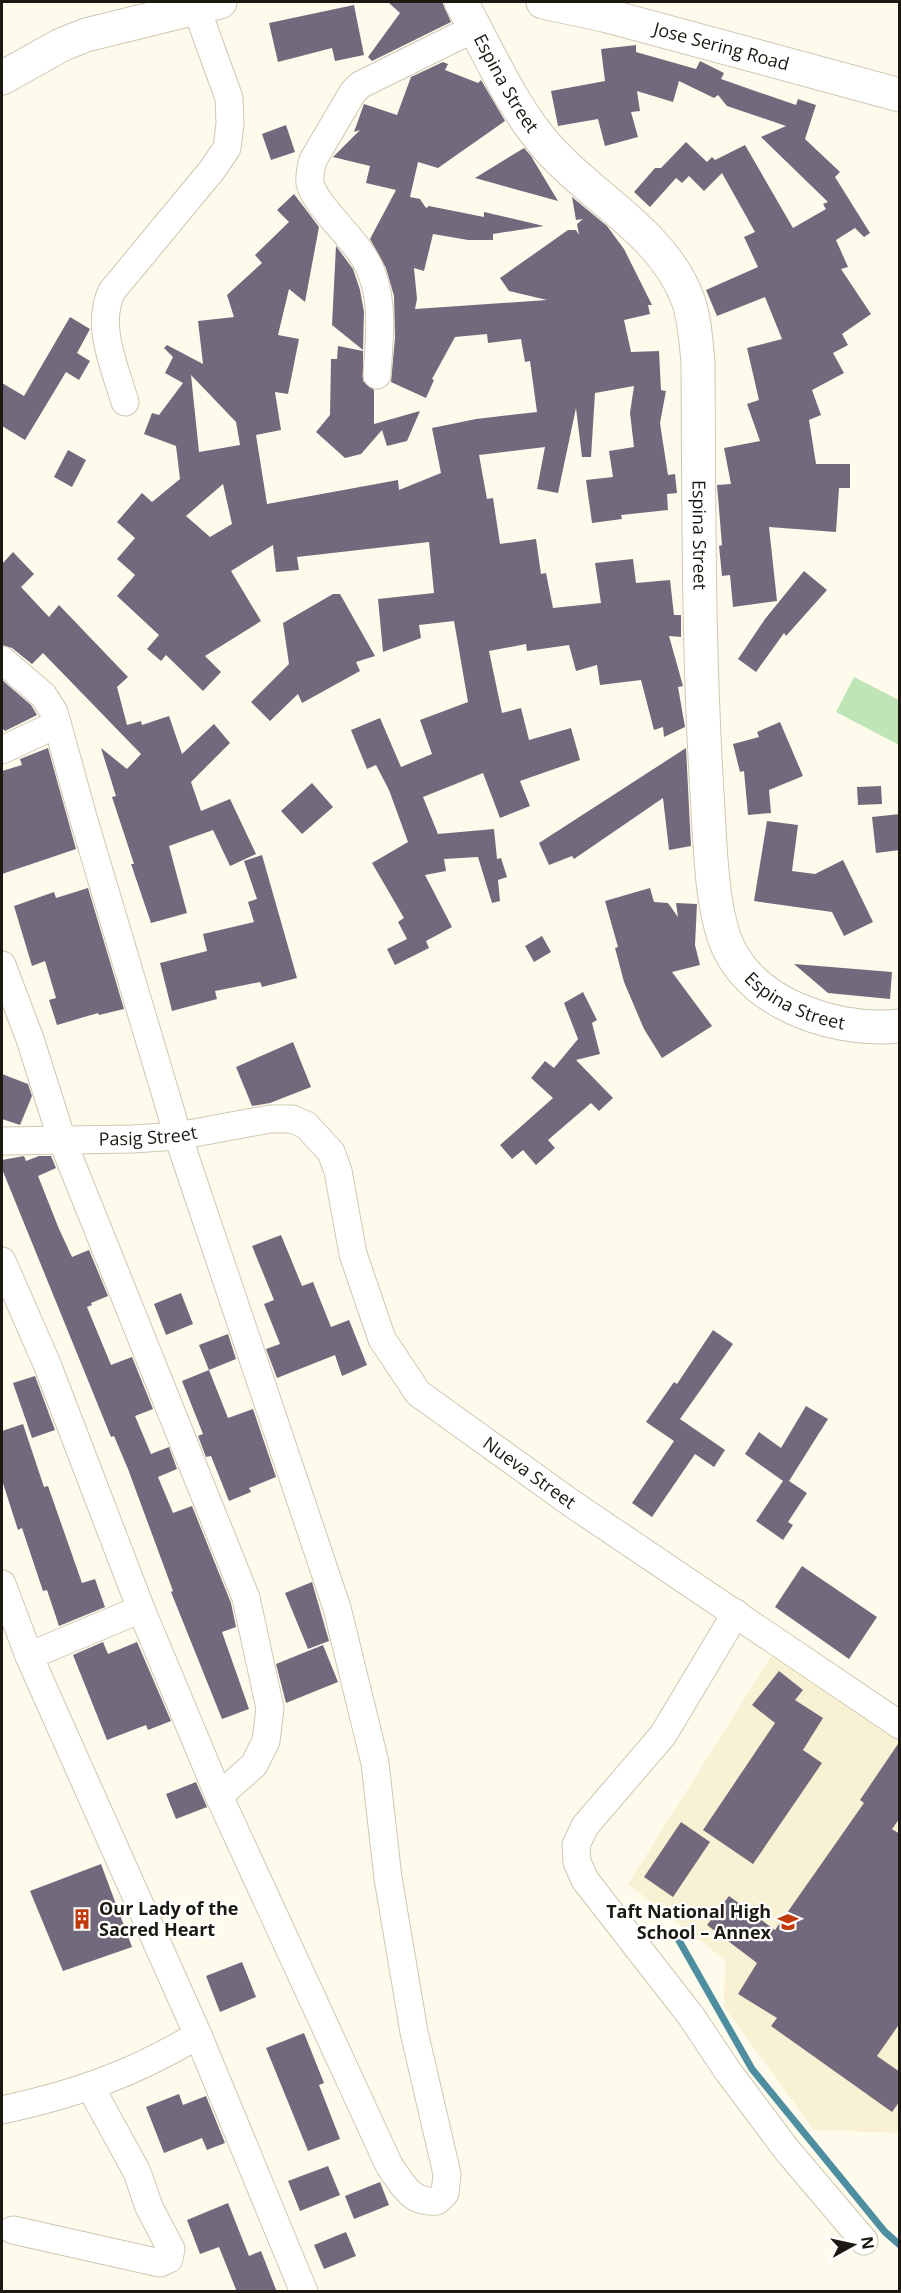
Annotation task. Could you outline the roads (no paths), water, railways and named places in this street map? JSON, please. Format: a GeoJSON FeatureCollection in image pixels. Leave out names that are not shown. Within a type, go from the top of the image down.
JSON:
{"type":"FeatureCollection","features":[{"type":"Feature","properties":{"kind":"main road","name":"Jose Sering Road"},"geometry":{"type":"LineString","coordinates":[[543,2],[608,16],[900,95]]}},
{"type":"Feature","properties":{"kind":"main road"},"geometry":{"type":"LineString","coordinates":[[2,78],[61,45],[86,35],[192,5]]}},
{"type":"Feature","properties":{"kind":"main road","name":"Espina Street"},"geometry":{"type":"LineString","coordinates":[[468,15],[527,119],[549,150],[660,252],[677,274],[688,301],[698,363],[703,731],[711,849],[721,924],[729,950],[757,986],[801,1010],[862,1028],[900,1026]]}},
{"type":"Feature","properties":{"kind":"street"},"geometry":{"type":"LineString","coordinates":[[125,402],[106,336],[106,302],[112,291],[212,170],[227,148],[230,124],[229,98],[192,5]]}},
{"type":"Feature","properties":{"kind":"street"},"geometry":{"type":"LineString","coordinates":[[377,375],[380,327],[373,277],[355,242],[314,193],[310,171],[313,160],[347,101],[360,85],[468,15]]}},
{"type":"Feature","properties":{"kind":"street"},"geometry":{"type":"LineString","coordinates":[[2,660],[44,695],[51,704],[178,1136],[337,1608],[375,1762],[388,1878],[414,2032],[447,2174],[445,2193],[437,2201],[426,2202],[409,2194],[389,2164],[219,1796],[141,1609],[47,1364],[2,1261]]}},
{"type":"Feature","properties":{"kind":"street"},"geometry":{"type":"LineString","coordinates":[[2,750],[57,724]]}},
{"type":"Feature","properties":{"kind":"street"},"geometry":{"type":"LineString","coordinates":[[2,965],[30,1039],[62,1140],[232,1557],[260,1650],[270,1708],[266,1742],[254,1765],[219,1796]]}},
{"type":"Feature","properties":{"kind":"street"},"geometry":{"type":"LineString","coordinates":[[2,1027],[30,1039]]}},
{"type":"Feature","properties":{"kind":"street","name":"Pasig Street"},"geometry":{"type":"LineString","coordinates":[[2,1140],[178,1136],[270,1119],[292,1119]]}},
{"type":"Feature","properties":{"kind":"street","name":"Nueva Street"},"geometry":{"type":"LineString","coordinates":[[292,1119],[306,1125],[331,1152],[338,1171],[353,1254],[382,1339],[418,1393],[571,1503],[900,1725]]}},
{"type":"Feature","properties":{"kind":"street"},"geometry":{"type":"LineString","coordinates":[[2,1584],[29,1656],[198,2035],[304,2292]]}},
{"type":"Feature","properties":{"kind":"street"},"geometry":{"type":"LineString","coordinates":[[29,1656],[141,1609]]}},
{"type":"Feature","properties":{"kind":"street"},"geometry":{"type":"LineString","coordinates":[[736,1613],[663,1735],[585,1826],[576,1845],[576,1862],[585,1881],[691,2016],[727,2070],[780,2140],[864,2241]]}},
{"type":"Feature","properties":{"kind":"street"},"geometry":{"type":"LineString","coordinates":[[2,2110],[91,2088],[169,2053],[198,2035]]}},
{"type":"Feature","properties":{"kind":"street"},"geometry":{"type":"LineString","coordinates":[[14,2230],[160,2263],[169,2259],[171,2249],[149,2207],[137,2172],[91,2088]]}},
{"type":"Feature","properties":{"kind":"waterway"},"geometry":{"type":"LineString","coordinates":[[677,1937],[752,2069],[885,2232],[900,2245]]}},
{"type":"Feature","properties":{"kind":"place","name":"Our Lady of the Sacred Heart"},"geometry":{"type":"Point","coordinates":[82,1919]}},
{"type":"Feature","properties":{"kind":"place","name":"Taft National High School – Annex"},"geometry":{"type":"Point","coordinates":[788,1922]}}]}
